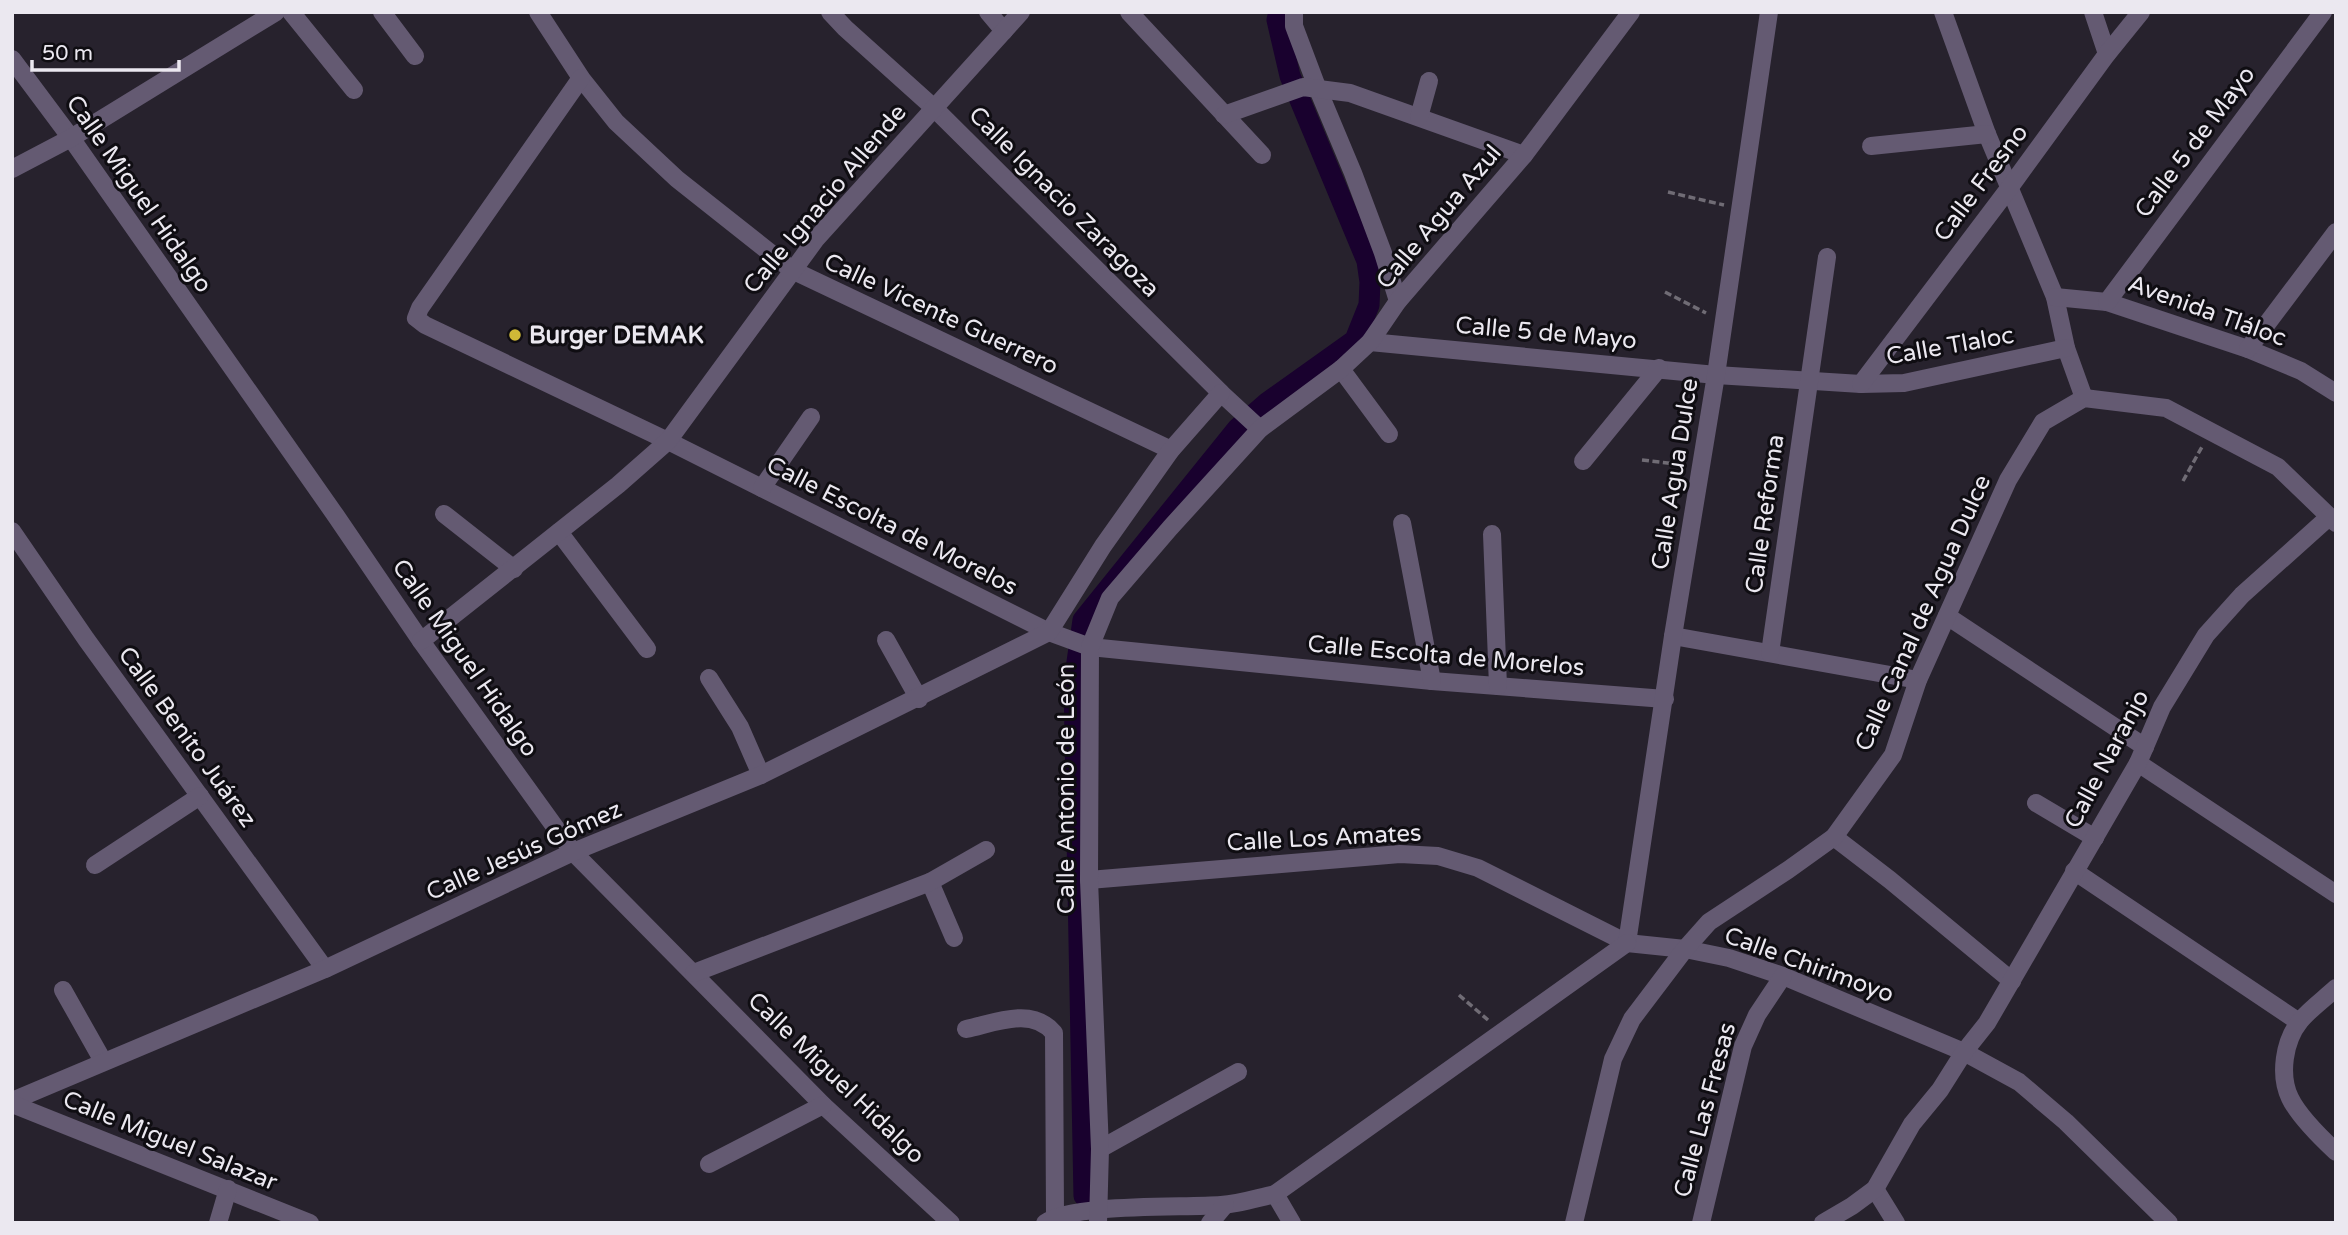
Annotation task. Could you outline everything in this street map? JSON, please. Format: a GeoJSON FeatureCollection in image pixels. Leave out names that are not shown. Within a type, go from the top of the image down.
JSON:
{"type":"FeatureCollection","features":[{"type":"Feature","properties":{"kind":"street"},"geometry":{"type":"LineString","coordinates":[[12,169],[71,138],[276,12]]}},
{"type":"Feature","properties":{"kind":"street"},"geometry":{"type":"LineString","coordinates":[[290,12],[354,90]]}},
{"type":"Feature","properties":{"kind":"street"},"geometry":{"type":"LineString","coordinates":[[383,12],[415,56]]}},
{"type":"Feature","properties":{"kind":"street","name":"Calle Vicente Guerrero"},"geometry":{"type":"LineString","coordinates":[[538,12],[581,78],[616,122],[677,179],[792,270],[1171,450]]}},
{"type":"Feature","properties":{"kind":"street","name":"Calle Ignacio Zaragoza"},"geometry":{"type":"LineString","coordinates":[[830,12],[845,29],[933,108],[1255,425]]}},
{"type":"Feature","properties":{"kind":"street"},"geometry":{"type":"LineString","coordinates":[[988,12],[1004,31]]}},
{"type":"Feature","properties":{"kind":"street","name":"Calle Ignacio Allende"},"geometry":{"type":"LineString","coordinates":[[421,641],[618,485],[668,441],[816,239],[1021,12]]}},
{"type":"Feature","properties":{"kind":"street"},"geometry":{"type":"LineString","coordinates":[[1129,12],[1262,155]]}},
{"type":"Feature","properties":{"kind":"street"},"geometry":{"type":"LineString","coordinates":[[1294,12],[1294,26],[1310,87],[1358,185],[1398,301]]}},
{"type":"Feature","properties":{"kind":"street","name":"Calle Agua Azul"},"geometry":{"type":"LineString","coordinates":[[1255,425],[1341,369],[1370,342],[1398,301],[1524,155],[1631,12]]}},
{"type":"Feature","properties":{"kind":"street","name":"Calle Agua Dulce"},"geometry":{"type":"LineString","coordinates":[[1627,943],[1716,374],[1769,12]]}},
{"type":"Feature","properties":{"kind":"street"},"geometry":{"type":"LineString","coordinates":[[1943,12],[1987,134],[2055,297],[2066,348],[2084,398],[2166,408],[2278,467],[2332,520]]}},
{"type":"Feature","properties":{"kind":"street"},"geometry":{"type":"LineString","coordinates":[[2093,12],[2106,54]]}},
{"type":"Feature","properties":{"kind":"street","name":"Calle Fresno"},"geometry":{"type":"LineString","coordinates":[[1861,384],[2010,187],[2106,54],[2141,12]]}},
{"type":"Feature","properties":{"kind":"street","name":"Calle 5 de Mayo"},"geometry":{"type":"LineString","coordinates":[[2107,302],[2323,12]]}},
{"type":"Feature","properties":{"kind":"street","name":"Calle Miguel Hidalgo"},"geometry":{"type":"LineString","coordinates":[[12,59],[71,138],[421,641],[573,852],[823,1105],[951,1223]]}},
{"type":"Feature","properties":{"kind":"street","name":"Calle Escolta de Morelos"},"geometry":{"type":"LineString","coordinates":[[581,78],[420,308],[416,318],[425,325],[668,441],[1054,634],[1084,645],[1432,681],[1665,699]]}},
{"type":"Feature","properties":{"kind":"street"},"geometry":{"type":"LineString","coordinates":[[1419,117],[1429,81]]}},
{"type":"Feature","properties":{"kind":"street"},"geometry":{"type":"LineString","coordinates":[[1224,115],[1310,87],[1350,93],[1524,155]]}},
{"type":"Feature","properties":{"kind":"street"},"geometry":{"type":"LineString","coordinates":[[1871,146],[1987,134]]}},
{"type":"Feature","properties":{"kind":"street"},"geometry":{"type":"LineString","coordinates":[[2248,349],[2336,232]]}},
{"type":"Feature","properties":{"kind":"street","name":"Calle Reforma"},"geometry":{"type":"LineString","coordinates":[[1770,653],[1827,257]]}},
{"type":"Feature","properties":{"kind":"street","name":"Avenida Tláloc"},"geometry":{"type":"LineString","coordinates":[[2055,297],[2107,302],[2248,349],[2301,371],[2336,393]]}},
{"type":"Feature","properties":{"kind":"street","name":"Calle 5 de Mayo"},"geometry":{"type":"LineString","coordinates":[[1370,342],[1716,374]]}},
{"type":"Feature","properties":{"kind":"street","name":"Calle Tlaloc"},"geometry":{"type":"LineString","coordinates":[[1716,374],[1861,384],[1904,383],[2066,348]]}},
{"type":"Feature","properties":{"kind":"street"},"geometry":{"type":"LineString","coordinates":[[1583,461],[1659,368]]}},
{"type":"Feature","properties":{"kind":"street"},"geometry":{"type":"LineString","coordinates":[[1341,369],[1389,434]]}},
{"type":"Feature","properties":{"kind":"street"},"geometry":{"type":"LineString","coordinates":[[1054,634],[1103,546],[1171,450],[1225,397]]}},
{"type":"Feature","properties":{"kind":"street","name":"Calle Canal de Agua Dulce"},"geometry":{"type":"LineString","coordinates":[[1574,1223],[1613,1059],[1632,1019],[1709,922],[1834,837],[1893,755],[1918,680],[2008,480],[2043,422],[2084,398]]}},
{"type":"Feature","properties":{"kind":"street"},"geometry":{"type":"LineString","coordinates":[[762,488],[811,417]]}},
{"type":"Feature","properties":{"kind":"street","name":"Calle Antonio de León"},"geometry":{"type":"LineString","coordinates":[[1075,1216],[1100,1149],[1089,880],[1084,645],[1110,598],[1255,425]]}},
{"type":"Feature","properties":{"kind":"street"},"geometry":{"type":"LineString","coordinates":[[444,514],[514,569]]}},
{"type":"Feature","properties":{"kind":"street","name":"Calle Naranjo"},"geometry":{"type":"LineString","coordinates":[[1875,1189],[1912,1124],[1940,1090],[1964,1052],[1987,1023],[2142,755],[2162,707],[2181,672],[2206,635],[2242,595],[2332,520]]}},
{"type":"Feature","properties":{"kind":"street"},"geometry":{"type":"LineString","coordinates":[[1402,523],[1432,681]]}},
{"type":"Feature","properties":{"kind":"street","name":"Calle Benito Juárez"},"geometry":{"type":"LineString","coordinates":[[12,531],[86,639],[325,969]]}},
{"type":"Feature","properties":{"kind":"street"},"geometry":{"type":"LineString","coordinates":[[559,531],[647,649]]}},
{"type":"Feature","properties":{"kind":"street"},"geometry":{"type":"LineString","coordinates":[[1492,534],[1498,686]]}},
{"type":"Feature","properties":{"kind":"street"},"geometry":{"type":"LineString","coordinates":[[1947,616],[2336,894]]}},
{"type":"Feature","properties":{"kind":"street","name":"Calle Jesús Gómez"},"geometry":{"type":"LineString","coordinates":[[12,1102],[103,1061],[325,969],[573,852],[761,775],[1054,634]]}},
{"type":"Feature","properties":{"kind":"street"},"geometry":{"type":"LineString","coordinates":[[1673,636],[1918,680]]}},
{"type":"Feature","properties":{"kind":"street"},"geometry":{"type":"LineString","coordinates":[[886,640],[919,699]]}},
{"type":"Feature","properties":{"kind":"street"},"geometry":{"type":"LineString","coordinates":[[709,678],[740,727],[761,775]]}},
{"type":"Feature","properties":{"kind":"street"},"geometry":{"type":"LineString","coordinates":[[95,865],[200,796]]}},
{"type":"Feature","properties":{"kind":"street"},"geometry":{"type":"LineString","coordinates":[[2036,803],[2095,838]]}},
{"type":"Feature","properties":{"kind":"street"},"geometry":{"type":"LineString","coordinates":[[1834,837],[2012,981]]}},
{"type":"Feature","properties":{"kind":"street"},"geometry":{"type":"LineString","coordinates":[[694,973],[930,882],[986,850]]}},
{"type":"Feature","properties":{"kind":"street","name":"Calle Los Amates"},"geometry":{"type":"LineString","coordinates":[[1089,880],[1400,854],[1438,856],[1478,868],[1627,943]]}},
{"type":"Feature","properties":{"kind":"street"},"geometry":{"type":"LineString","coordinates":[[2074,871],[2299,1022]]}},
{"type":"Feature","properties":{"kind":"street"},"geometry":{"type":"LineString","coordinates":[[930,882],[954,938]]}},
{"type":"Feature","properties":{"kind":"street"},"geometry":{"type":"LineString","coordinates":[[966,1029],[1022,1016],[1046,1024],[1054,1033],[1075,1216],[1225,1205],[1275,1194],[1627,943]]}},
{"type":"Feature","properties":{"kind":"street","name":"Calle Chirimoyo"},"geometry":{"type":"LineString","coordinates":[[1627,943],[1685,949],[1729,958],[1783,976],[1964,1052],[2020,1082],[2066,1122],[2169,1223]]}},
{"type":"Feature","properties":{"kind":"street","name":"Calle Las Fresas"},"geometry":{"type":"LineString","coordinates":[[1701,1223],[1743,1046],[1757,1015],[1783,976]]}},
{"type":"Feature","properties":{"kind":"street"},"geometry":{"type":"LineString","coordinates":[[2336,988],[2299,1022],[2285,1053],[2285,1075],[2290,1098],[2318,1135],[2336,1152]]}},
{"type":"Feature","properties":{"kind":"street"},"geometry":{"type":"LineString","coordinates":[[63,990],[103,1061]]}},
{"type":"Feature","properties":{"kind":"street"},"geometry":{"type":"LineString","coordinates":[[1100,1149],[1238,1072]]}},
{"type":"Feature","properties":{"kind":"street","name":"Calle Miguel Salazar"},"geometry":{"type":"LineString","coordinates":[[12,1102],[310,1223]]}},
{"type":"Feature","properties":{"kind":"street"},"geometry":{"type":"LineString","coordinates":[[709,1164],[823,1105]]}},
{"type":"Feature","properties":{"kind":"street"},"geometry":{"type":"LineString","coordinates":[[218,1223],[228,1189]]}},
{"type":"Feature","properties":{"kind":"street"},"geometry":{"type":"LineString","coordinates":[[1823,1223],[1875,1189],[1896,1223]]}},
{"type":"Feature","properties":{"kind":"street"},"geometry":{"type":"LineString","coordinates":[[1275,1194],[1292,1223]]}},
{"type":"Feature","properties":{"kind":"street"},"geometry":{"type":"LineString","coordinates":[[1210,1223],[1225,1205]]}},
{"type":"Feature","properties":{"kind":"path"},"geometry":{"type":"LineString","coordinates":[[1668,192],[1740,209]]}},
{"type":"Feature","properties":{"kind":"path"},"geometry":{"type":"LineString","coordinates":[[1665,292],[1723,323]]}},
{"type":"Feature","properties":{"kind":"path"},"geometry":{"type":"LineString","coordinates":[[2183,481],[2210,431]]}},
{"type":"Feature","properties":{"kind":"path"},"geometry":{"type":"LineString","coordinates":[[1642,460],[1701,467]]}},
{"type":"Feature","properties":{"kind":"path"},"geometry":{"type":"LineString","coordinates":[[1459,995],[1503,1033]]}},
{"type":"Feature","properties":{"kind":"waterway"},"geometry":{"type":"LineString","coordinates":[[1084,1196],[1074,683],[1083,620],[1237,429],[1268,402],[1355,340],[1369,305],[1367,261],[1290,76],[1277,20],[1279,12]]}},
{"type":"Feature","properties":{"kind":"place","name":"Burger DEMAK"},"geometry":{"type":"Point","coordinates":[515,335]}}]}
